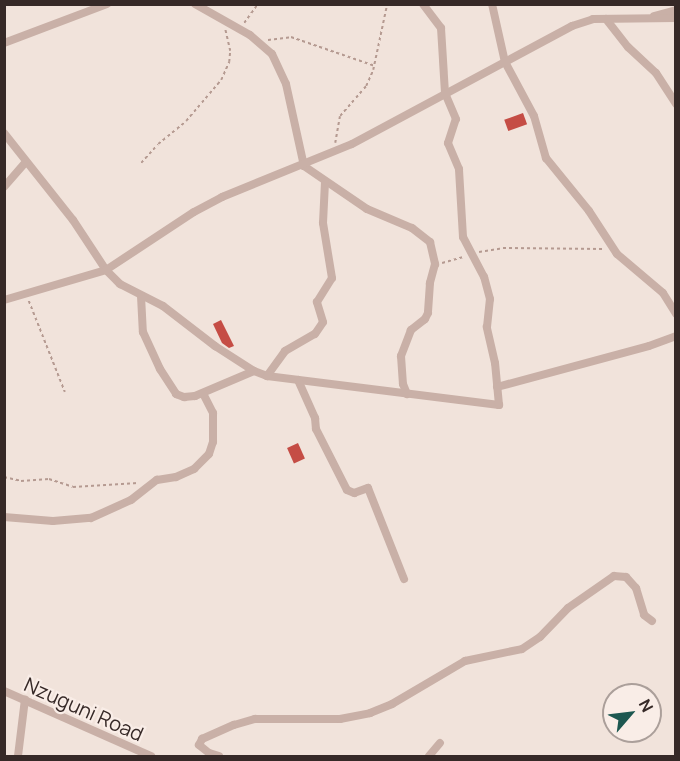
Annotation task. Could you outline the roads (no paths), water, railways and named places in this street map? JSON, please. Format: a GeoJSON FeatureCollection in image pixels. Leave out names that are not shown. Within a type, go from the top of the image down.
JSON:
{"type":"FeatureCollection","features":[{"type":"Feature","properties":{"kind":"street"},"geometry":{"type":"LineString","coordinates":[[4,43],[107,4]]}},
{"type":"Feature","properties":{"kind":"street"},"geometry":{"type":"LineString","coordinates":[[195,4],[258,40],[272,54],[286,84],[304,166],[324,182],[367,209],[394,219],[423,235],[434,252],[435,264],[430,284],[428,312],[425,319],[411,330],[401,356],[403,384],[407,394]]}},
{"type":"Feature","properties":{"kind":"street"},"geometry":{"type":"LineString","coordinates":[[4,133],[73,220],[106,270],[120,284],[164,306],[215,346],[254,371],[267,376],[499,405],[487,327],[490,298],[473,255],[463,237],[459,169],[448,139],[456,119],[445,93],[441,28],[423,4]]}},
{"type":"Feature","properties":{"kind":"street"},"geometry":{"type":"LineString","coordinates":[[492,4],[506,62],[534,116],[546,158],[589,211],[614,250],[663,293],[675,314]]}},
{"type":"Feature","properties":{"kind":"street"},"geometry":{"type":"LineString","coordinates":[[652,19],[675,10]]}},
{"type":"Feature","properties":{"kind":"street"},"geometry":{"type":"LineString","coordinates":[[4,300],[106,270],[194,212],[258,182],[333,153],[572,26],[586,21],[606,19],[675,18]]}},
{"type":"Feature","properties":{"kind":"street"},"geometry":{"type":"LineString","coordinates":[[606,19],[627,47],[656,73],[675,104]]}},
{"type":"Feature","properties":{"kind":"street"},"geometry":{"type":"LineString","coordinates":[[4,187],[26,162]]}},
{"type":"Feature","properties":{"kind":"street"},"geometry":{"type":"LineString","coordinates":[[267,376],[285,351],[315,334],[323,322],[317,302],[332,278],[323,224],[324,182]]}},
{"type":"Feature","properties":{"kind":"street"},"geometry":{"type":"LineString","coordinates":[[141,296],[143,332],[173,391],[187,397],[203,393],[254,371]]}},
{"type":"Feature","properties":{"kind":"street"},"geometry":{"type":"LineString","coordinates":[[497,387],[649,346],[675,336]]}},
{"type":"Feature","properties":{"kind":"street"},"geometry":{"type":"LineString","coordinates":[[298,380],[315,418],[316,429],[347,490],[354,493],[368,488],[404,579]]}},
{"type":"Feature","properties":{"kind":"street"},"geometry":{"type":"LineString","coordinates":[[4,517],[53,521],[91,518],[131,500],[154,481],[187,473],[209,454],[213,442],[214,420],[203,393]]}},
{"type":"Feature","properties":{"kind":"street"},"geometry":{"type":"LineString","coordinates":[[219,756],[208,753],[199,744],[201,739],[255,719],[340,719],[370,713],[392,704],[465,661],[522,649],[540,637],[568,608],[614,576],[626,577],[636,588],[644,615],[651,621]]}},
{"type":"Feature","properties":{"kind":"street","name":"Nzuguni Road"},"geometry":{"type":"LineString","coordinates":[[4,691],[151,756]]}},
{"type":"Feature","properties":{"kind":"street"},"geometry":{"type":"LineString","coordinates":[[18,756],[25,699]]}},
{"type":"Feature","properties":{"kind":"street"},"geometry":{"type":"LineString","coordinates":[[429,756],[440,743]]}}]}
